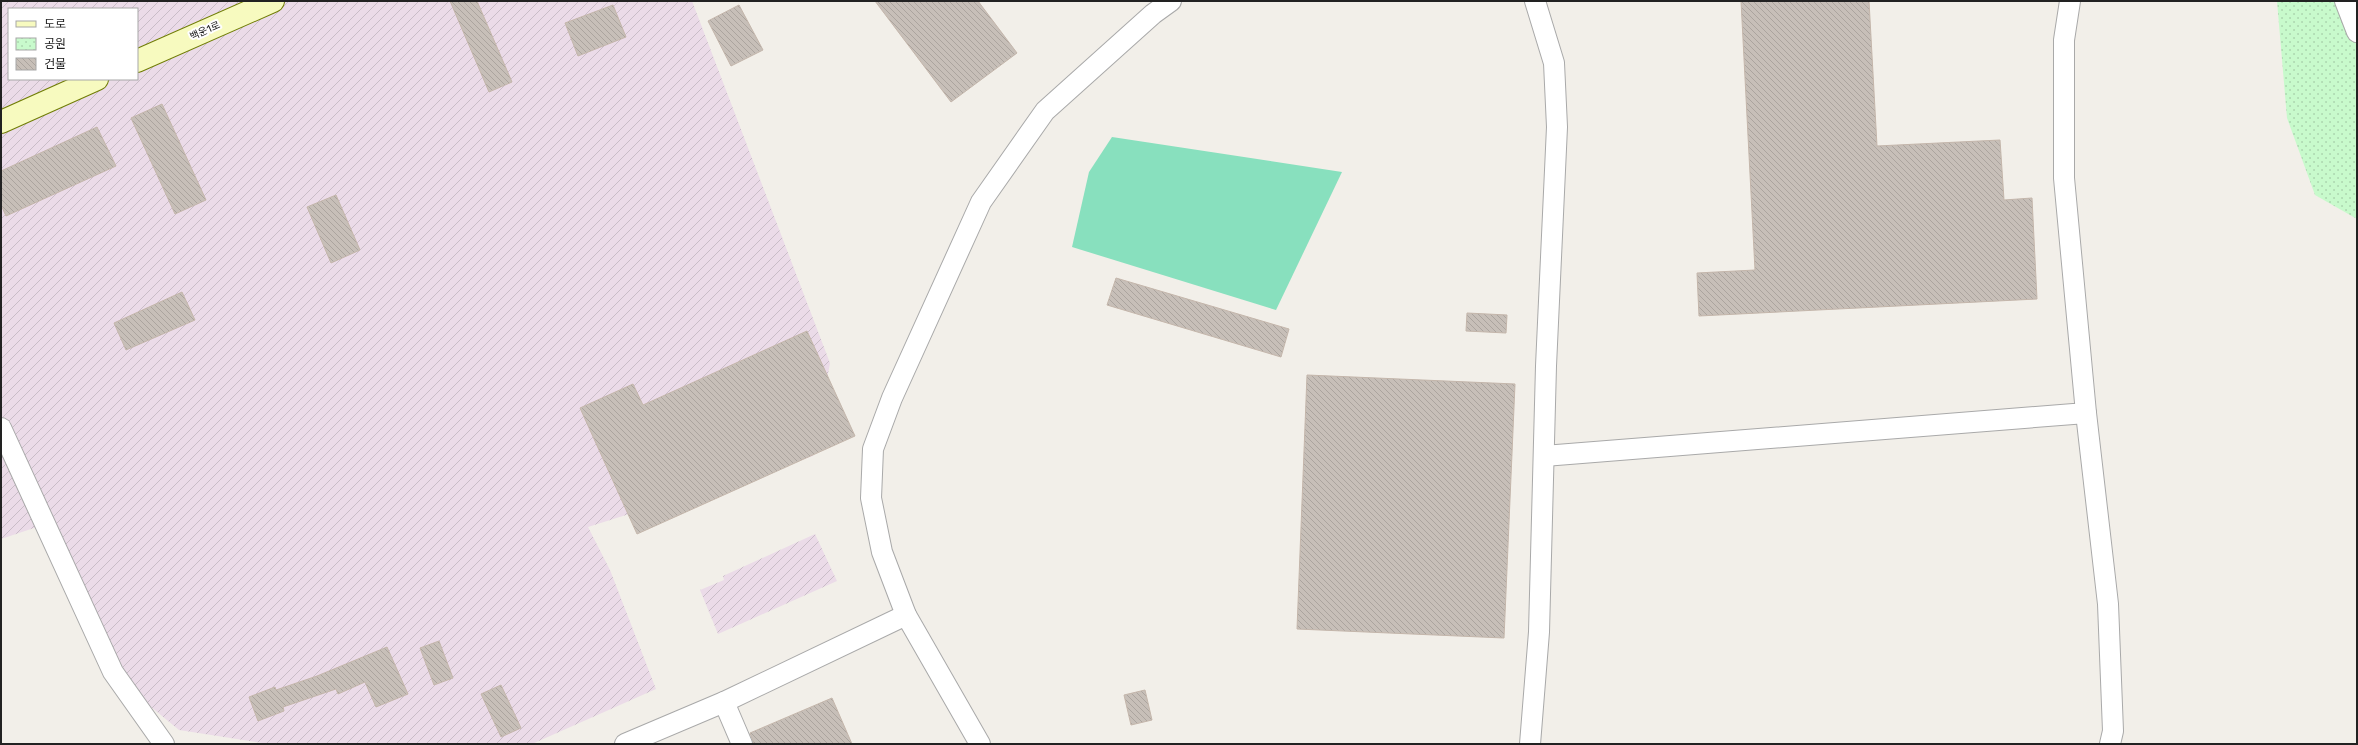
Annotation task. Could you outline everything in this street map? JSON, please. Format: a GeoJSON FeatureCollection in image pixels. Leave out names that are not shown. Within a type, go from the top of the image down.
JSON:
{"type":"FeatureCollection","features":[{"type":"Feature","properties":{"kind":"main road","name":"백운1로"},"geometry":{"type":"LineString","coordinates":[[138,61],[273,1]]}},
{"type":"Feature","properties":{"kind":"main road"},"geometry":{"type":"LineString","coordinates":[[1,122],[95,80]]}},
{"type":"Feature","properties":{"kind":"street"},"geometry":{"type":"LineString","coordinates":[[980,744],[906,615],[882,552],[871,498],[873,449],[892,398],[981,202],[1045,111],[1154,14],[1171,1]]}},
{"type":"Feature","properties":{"kind":"street"},"geometry":{"type":"LineString","coordinates":[[1530,744],[1539,632],[1544,456],[1557,127],[1554,63],[1535,1]]}},
{"type":"Feature","properties":{"kind":"street"},"geometry":{"type":"LineString","coordinates":[[2070,1],[2064,40],[2064,178],[2086,413],[2108,604],[2113,731],[2110,744]]}},
{"type":"Feature","properties":{"kind":"street"},"geometry":{"type":"LineString","coordinates":[[2345,1],[2357,32]]}},
{"type":"Feature","properties":{"kind":"street"},"geometry":{"type":"LineString","coordinates":[[1544,456],[2086,413]]}},
{"type":"Feature","properties":{"kind":"street"},"geometry":{"type":"LineString","coordinates":[[1,428],[113,672],[164,744]]}},
{"type":"Feature","properties":{"kind":"street"},"geometry":{"type":"LineString","coordinates":[[625,744],[724,702],[906,615]]}},
{"type":"Feature","properties":{"kind":"street"},"geometry":{"type":"LineString","coordinates":[[724,702],[742,744]]}},
{"type":"Feature","properties":{"kind":"shaded area"},"geometry":{"type":"Polygon","coordinates":[[[1,1],[692,1],[830,363],[813,456],[588,527],[610,570],[656,689],[532,744],[268,744],[179,730],[139,697],[101,648],[46,524],[1,539],[1,1]]]}},
{"type":"Feature","properties":{"kind":"shaded area"},"geometry":{"type":"Polygon","coordinates":[[[815,534],[837,581],[718,634],[700,590],[724,580],[723,576],[815,534]]]}},
{"type":"Feature","properties":{"kind":"green space"},"geometry":{"type":"Polygon","coordinates":[[[2277,1],[2357,1],[2357,219],[2315,195],[2287,118],[2277,1]]]}},
{"type":"Feature","properties":{"kind":"green space"},"geometry":{"type":"Polygon","coordinates":[[[1112,137],[1342,172],[1276,310],[1072,247],[1089,172],[1112,137]]]}},
{"type":"Feature","properties":{"kind":"building"},"geometry":{"type":"Polygon","coordinates":[[[450,1],[477,1],[512,82],[489,92],[450,1]]]}},
{"type":"Feature","properties":{"kind":"building"},"geometry":{"type":"Polygon","coordinates":[[[875,1],[978,1],[1017,53],[951,102],[875,1]]]}},
{"type":"Feature","properties":{"kind":"building"},"geometry":{"type":"Polygon","coordinates":[[[1741,1],[1869,1],[1877,146],[2000,140],[2004,200],[2032,198],[2037,299],[1699,316],[1697,273],[1755,270],[1741,1]]]}},
{"type":"Feature","properties":{"kind":"building"},"geometry":{"type":"Polygon","coordinates":[[[613,5],[626,37],[578,56],[565,23],[613,5]]]}},
{"type":"Feature","properties":{"kind":"building"},"geometry":{"type":"Polygon","coordinates":[[[739,5],[763,50],[731,66],[708,21],[739,5]]]}},
{"type":"Feature","properties":{"kind":"building"},"geometry":{"type":"Polygon","coordinates":[[[162,104],[206,200],[175,214],[131,118],[162,104]]]}},
{"type":"Feature","properties":{"kind":"building"},"geometry":{"type":"Polygon","coordinates":[[[97,127],[116,166],[6,216],[1,205],[1,171],[97,127]]]}},
{"type":"Feature","properties":{"kind":"building"},"geometry":{"type":"Polygon","coordinates":[[[336,195],[360,250],[331,263],[307,207],[336,195]]]}},
{"type":"Feature","properties":{"kind":"building"},"geometry":{"type":"Polygon","coordinates":[[[1116,278],[1289,329],[1281,357],[1107,305],[1116,278]]]}},
{"type":"Feature","properties":{"kind":"building"},"geometry":{"type":"Polygon","coordinates":[[[182,292],[195,320],[126,350],[114,323],[182,292]]]}},
{"type":"Feature","properties":{"kind":"building"},"geometry":{"type":"Polygon","coordinates":[[[1467,313],[1507,315],[1506,333],[1466,331],[1467,313]]]}},
{"type":"Feature","properties":{"kind":"building"},"geometry":{"type":"Polygon","coordinates":[[[807,331],[855,436],[637,534],[580,408],[633,384],[643,405],[807,331]]]}},
{"type":"Feature","properties":{"kind":"building"},"geometry":{"type":"Polygon","coordinates":[[[1307,375],[1515,384],[1504,638],[1297,629],[1307,375]]]}},
{"type":"Feature","properties":{"kind":"building"},"geometry":{"type":"Polygon","coordinates":[[[439,641],[453,678],[434,685],[420,648],[439,641]]]}},
{"type":"Feature","properties":{"kind":"building"},"geometry":{"type":"Polygon","coordinates":[[[387,647],[408,694],[376,707],[365,682],[338,694],[336,689],[283,707],[284,711],[258,721],[249,697],[275,687],[276,690],[317,676],[387,647]]]}},
{"type":"Feature","properties":{"kind":"building"},"geometry":{"type":"Polygon","coordinates":[[[501,685],[521,728],[501,737],[481,694],[501,685]]]}},
{"type":"Feature","properties":{"kind":"building"},"geometry":{"type":"Polygon","coordinates":[[[1145,690],[1152,720],[1131,725],[1124,695],[1145,690]]]}},
{"type":"Feature","properties":{"kind":"building"},"geometry":{"type":"Polygon","coordinates":[[[832,698],[852,744],[754,744],[750,733],[832,698]]]}}]}
